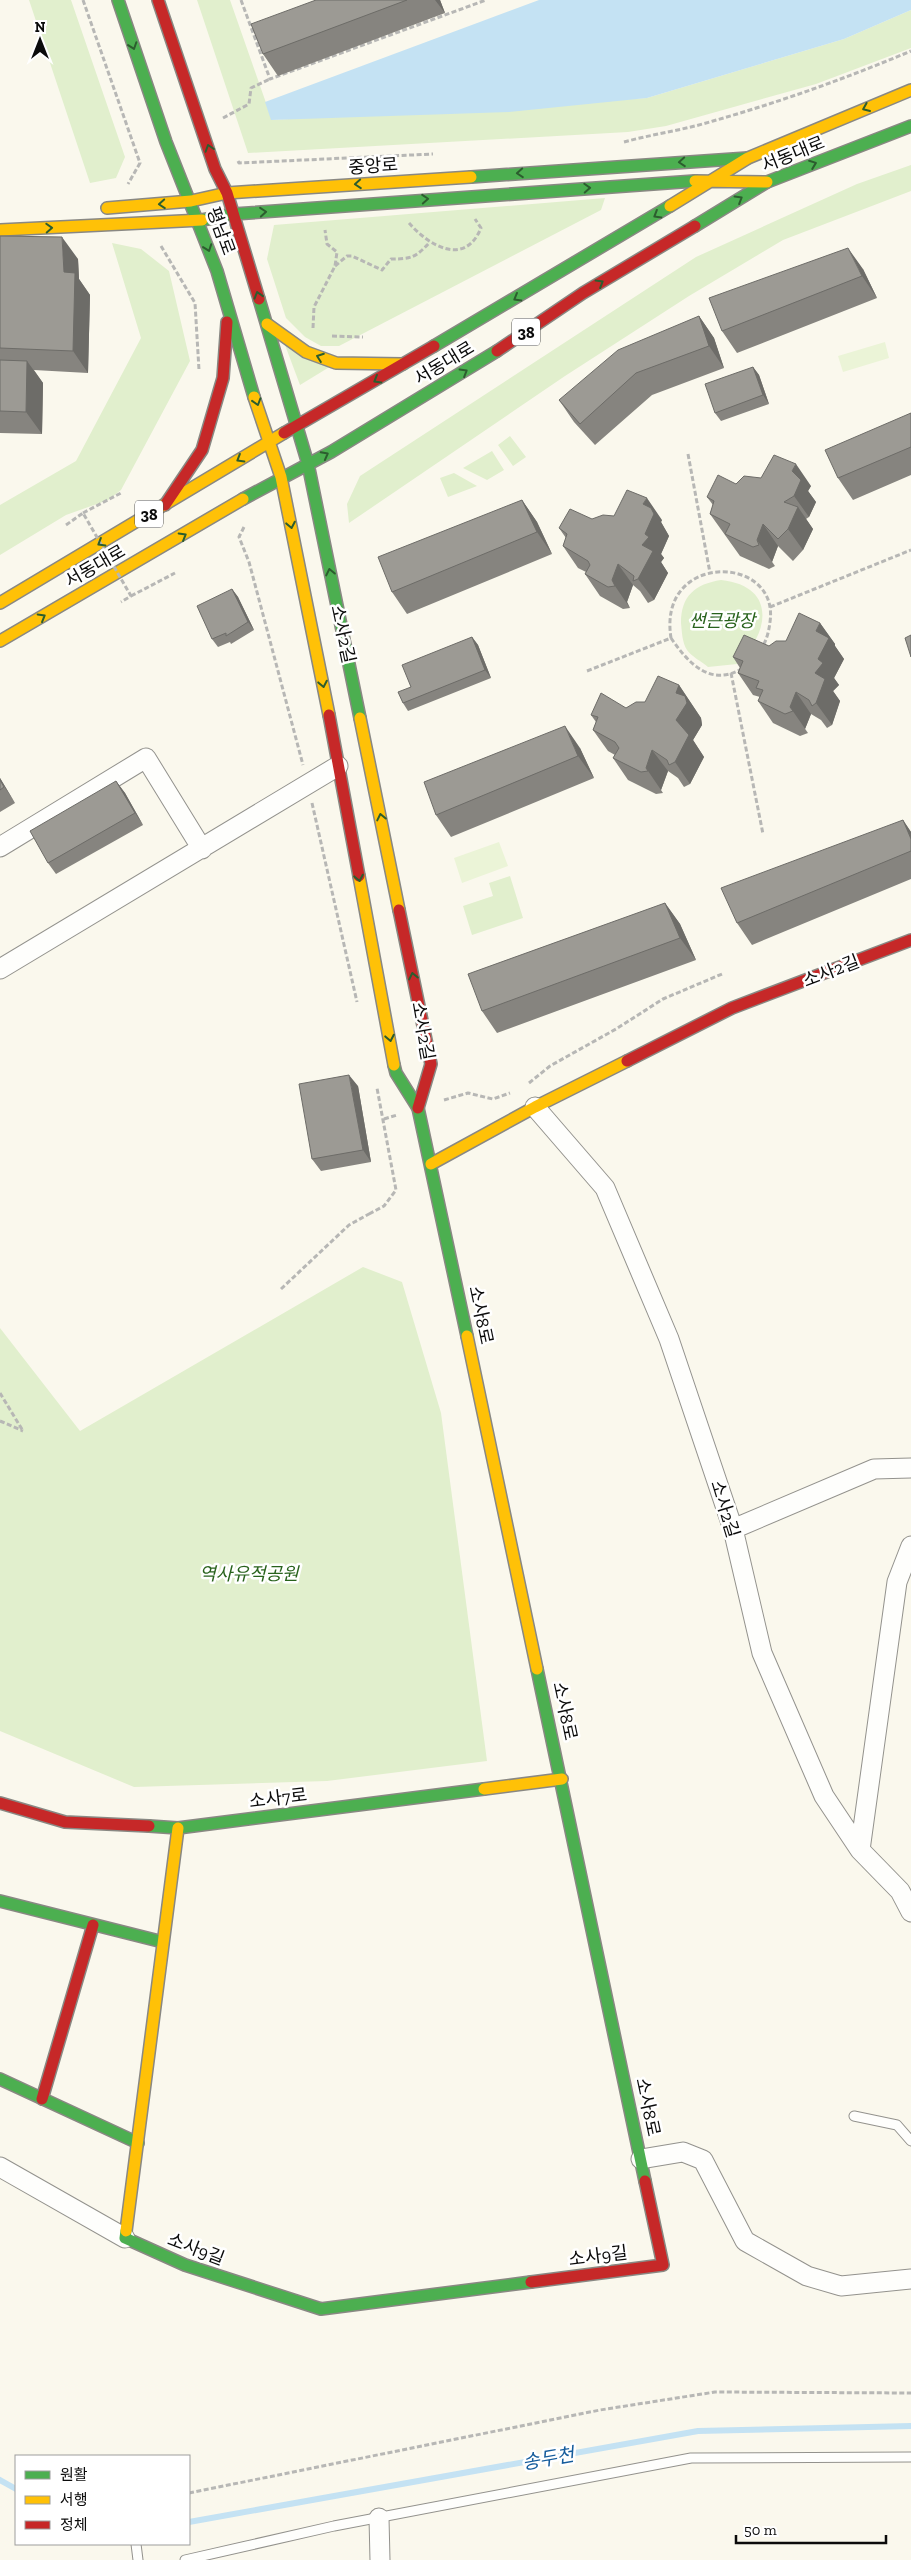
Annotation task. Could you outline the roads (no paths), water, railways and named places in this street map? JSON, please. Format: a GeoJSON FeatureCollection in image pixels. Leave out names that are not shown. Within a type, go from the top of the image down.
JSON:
{"type":"FeatureCollection","features":[{"type":"Feature","properties":{"kind":"street","name":"평남로"},"geometry":{"type":"LineString","coordinates":[[118,0],[166,142],[198,221],[228,309],[268,443],[281,477]]}},
{"type":"Feature","properties":{"kind":"street","name":"평남로"},"geometry":{"type":"LineString","coordinates":[[158,0],[216,168],[228,193],[308,464]]}},
{"type":"Feature","properties":{"kind":"street","name":"서동대로"},"geometry":{"type":"LineString","coordinates":[[0,603],[714,180],[748,158],[911,90]]}},
{"type":"Feature","properties":{"kind":"street","name":"서동대로"},"geometry":{"type":"LineString","coordinates":[[0,641],[281,477],[308,464],[506,346],[583,293],[767,182],[911,126]]}},
{"type":"Feature","properties":{"kind":"street","name":"중앙로"},"geometry":{"type":"LineString","coordinates":[[96,209],[191,201],[228,193],[748,158]]}},
{"type":"Feature","properties":{"kind":"street","name":"중앙로"},"geometry":{"type":"LineString","coordinates":[[0,230],[198,221],[234,214],[366,203],[714,180],[767,182]]}},
{"type":"Feature","properties":{"kind":"street"},"geometry":{"type":"LineString","coordinates":[[165,504],[202,450],[223,378],[228,309]]}},
{"type":"Feature","properties":{"kind":"street"},"geometry":{"type":"LineString","coordinates":[[267,324],[306,352],[336,363],[403,364]]}},
{"type":"Feature","properties":{"kind":"street","name":"소사2길"},"geometry":{"type":"LineString","coordinates":[[308,464],[431,1064],[418,1108]]}},
{"type":"Feature","properties":{"kind":"street","name":"소사2길"},"geometry":{"type":"LineString","coordinates":[[281,477],[396,1073],[418,1108]]}},
{"type":"Feature","properties":{"kind":"street"},"geometry":{"type":"LineString","coordinates":[[0,847],[146,758],[202,849]]}},
{"type":"Feature","properties":{"kind":"street"},"geometry":{"type":"LineString","coordinates":[[0,969],[338,766]]}},
{"type":"Feature","properties":{"kind":"street","name":"소사2길"},"geometry":{"type":"LineString","coordinates":[[431,1164],[535,1107],[732,1008],[911,940]]}},
{"type":"Feature","properties":{"kind":"street","name":"소사2길"},"geometry":{"type":"LineString","coordinates":[[535,1107],[605,1188],[669,1339],[733,1529],[762,1654],[824,1796],[860,1850],[900,1891],[911,1912]]}},
{"type":"Feature","properties":{"kind":"street","name":"소사8로"},"geometry":{"type":"LineString","coordinates":[[418,1108],[562,1779],[663,2265]]}},
{"type":"Feature","properties":{"kind":"street"},"geometry":{"type":"LineString","coordinates":[[733,1529],[874,1469],[911,1468]]}},
{"type":"Feature","properties":{"kind":"street"},"geometry":{"type":"LineString","coordinates":[[860,1850],[897,1582],[911,1546]]}},
{"type":"Feature","properties":{"kind":"street","name":"소사7로"},"geometry":{"type":"LineString","coordinates":[[0,1803],[65,1822],[178,1828],[562,1779]]}},
{"type":"Feature","properties":{"kind":"street"},"geometry":{"type":"LineString","coordinates":[[0,2167],[125,2238],[178,1828]]}},
{"type":"Feature","properties":{"kind":"street"},"geometry":{"type":"LineString","coordinates":[[0,1901],[164,1942]]}},
{"type":"Feature","properties":{"kind":"street"},"geometry":{"type":"LineString","coordinates":[[42,2098],[93,1925]]}},
{"type":"Feature","properties":{"kind":"street"},"geometry":{"type":"LineString","coordinates":[[0,2079],[138,2143]]}},
{"type":"Feature","properties":{"kind":"street"},"geometry":{"type":"LineString","coordinates":[[641,2159],[683,2152],[703,2160],[745,2241],[807,2276],[841,2286],[911,2279]]}},
{"type":"Feature","properties":{"kind":"street","name":"소사9길"},"geometry":{"type":"LineString","coordinates":[[125,2238],[185,2265],[321,2309],[663,2265]]}},
{"type":"Feature","properties":{"kind":"street"},"geometry":{"type":"LineString","coordinates":[[379,2518],[380,2560]]}},
{"type":"Feature","properties":{"kind":"lane"},"geometry":{"type":"LineString","coordinates":[[854,2116],[898,2125],[911,2141]]}},
{"type":"Feature","properties":{"kind":"lane"},"geometry":{"type":"LineString","coordinates":[[185,2560],[334,2526],[691,2458],[911,2457]]}},
{"type":"Feature","properties":{"kind":"lane"},"geometry":{"type":"LineString","coordinates":[[136,2545],[138,2558]]}},
{"type":"Feature","properties":{"kind":"water"},"geometry":{"type":"Polygon","coordinates":[[[539,0],[911,0],[911,10],[844,39],[647,98],[509,112],[271,120],[265,102],[539,0]]]}},
{"type":"Feature","properties":{"kind":"waterway","name":"송두천"},"geometry":{"type":"LineString","coordinates":[[190,2522],[698,2431],[911,2426]]}},
{"type":"Feature","properties":{"kind":"waterway","name":"송두천"},"geometry":{"type":"LineString","coordinates":[[0,2480],[15,2488]]}},
{"type":"Feature","properties":{"kind":"park label","name":"썬큰광장"},"geometry":{"type":"Point","coordinates":[722,621]}},
{"type":"Feature","properties":{"kind":"park label","name":"역사유적공원"},"geometry":{"type":"Point","coordinates":[249,1574]}}]}
